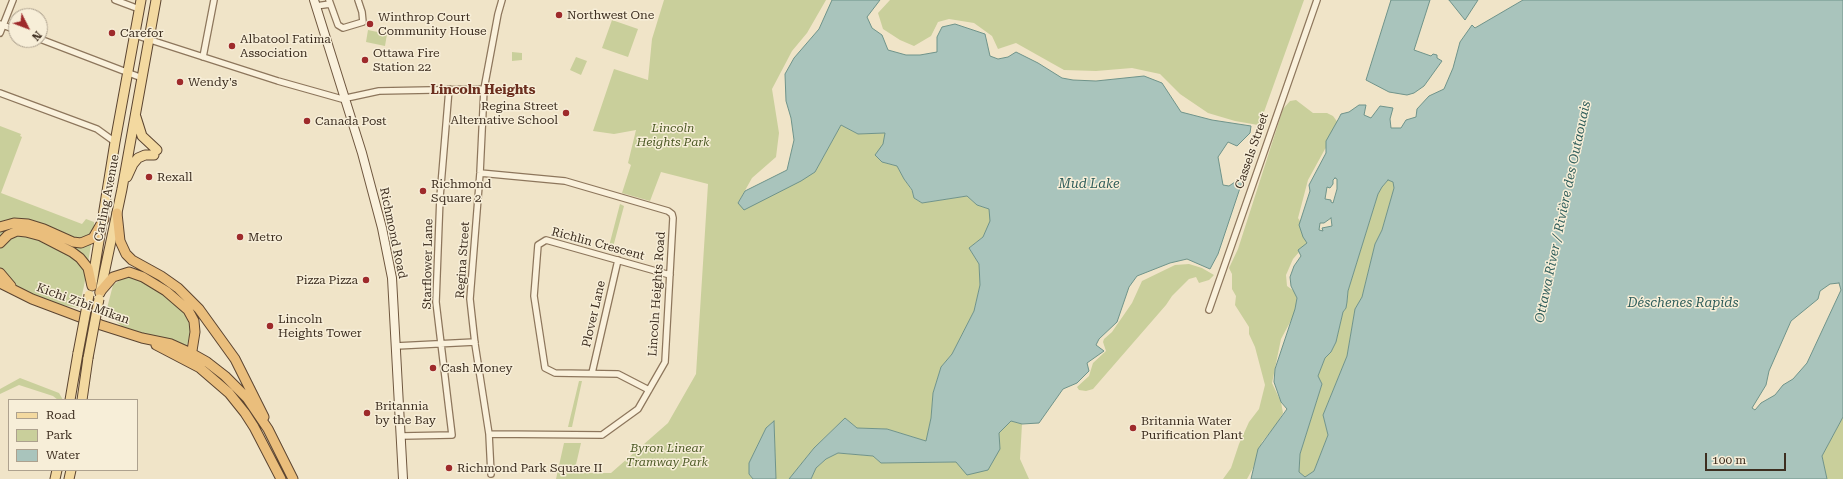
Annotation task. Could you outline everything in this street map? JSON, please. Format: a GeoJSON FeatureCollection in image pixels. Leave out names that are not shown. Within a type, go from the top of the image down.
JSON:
{"type":"FeatureCollection","features":[{"type":"Feature","properties":{"kind":"highway"},"geometry":{"type":"LineString","coordinates":[[117,213],[120,241],[126,254],[132,260],[166,280],[183,293],[199,309],[224,343],[239,367],[261,408],[268,429]]}},
{"type":"Feature","properties":{"kind":"highway"},"geometry":{"type":"LineString","coordinates":[[0,227],[14,223],[28,224],[44,229],[73,242],[85,243],[95,236],[104,219]]}},
{"type":"Feature","properties":{"kind":"highway"},"geometry":{"type":"LineString","coordinates":[[0,243],[8,235],[17,231],[41,236],[72,252],[80,258],[88,268],[92,286]]}},
{"type":"Feature","properties":{"kind":"highway"},"geometry":{"type":"LineString","coordinates":[[100,295],[113,277],[125,272],[136,274],[160,287],[184,306],[193,318],[196,332],[190,362]]}},
{"type":"Feature","properties":{"kind":"highway"},"geometry":{"type":"LineString","coordinates":[[0,273],[17,291]]}},
{"type":"Feature","properties":{"kind":"highway","name":"Kichi Zībī Mīkan"},"geometry":{"type":"LineString","coordinates":[[0,283],[38,301],[101,325],[142,338],[171,344],[191,352],[217,369],[233,383],[246,398],[268,429],[293,479]]}},
{"type":"Feature","properties":{"kind":"highway","name":"Kichi Zībī Mīkan"},"geometry":{"type":"LineString","coordinates":[[142,338],[190,362],[216,380],[236,400],[254,427],[281,479]]}},
{"type":"Feature","properties":{"kind":"main road","name":"Carling Avenue"},"geometry":{"type":"LineString","coordinates":[[70,399],[104,219],[115,142],[141,0]]}},
{"type":"Feature","properties":{"kind":"main road","name":"Carling Avenue"},"geometry":{"type":"LineString","coordinates":[[82,396],[100,295],[122,189],[156,0]]}},
{"type":"Feature","properties":{"kind":"main road","name":"Richmond Road"},"geometry":{"type":"LineString","coordinates":[[315,3],[346,99],[383,234],[392,278],[402,436],[403,479]]}},
{"type":"Feature","properties":{"kind":"main road"},"geometry":{"type":"LineString","coordinates":[[122,189],[137,160],[142,156],[156,152],[142,136],[138,126],[136,112]]}},
{"type":"Feature","properties":{"kind":"street"},"geometry":{"type":"LineString","coordinates":[[0,34],[2,25],[13,0]]}},
{"type":"Feature","properties":{"kind":"street"},"geometry":{"type":"LineString","coordinates":[[115,0],[139,10]]}},
{"type":"Feature","properties":{"kind":"street"},"geometry":{"type":"LineString","coordinates":[[203,57],[214,0]]}},
{"type":"Feature","properties":{"kind":"street"},"geometry":{"type":"LineString","coordinates":[[315,3],[330,2],[338,25],[343,28],[362,22],[362,12],[358,0]]}},
{"type":"Feature","properties":{"kind":"street","name":"Regina Street"},"geometry":{"type":"LineString","coordinates":[[491,474],[489,434],[470,299],[480,174],[484,90],[502,0]]}},
{"type":"Feature","properties":{"kind":"street","name":"Cassels Street"},"geometry":{"type":"LineString","coordinates":[[1209,310],[1317,0]]}},
{"type":"Feature","properties":{"kind":"street"},"geometry":{"type":"LineString","coordinates":[[135,35],[335,98],[346,99],[379,91],[449,89],[484,90]]}},
{"type":"Feature","properties":{"kind":"street"},"geometry":{"type":"LineString","coordinates":[[48,42],[142,78]]}},
{"type":"Feature","properties":{"kind":"street","name":"Starflower Lane"},"geometry":{"type":"LineString","coordinates":[[402,436],[452,435],[436,302],[440,197],[449,89]]}},
{"type":"Feature","properties":{"kind":"street"},"geometry":{"type":"LineString","coordinates":[[0,93],[93,127],[115,142]]}},
{"type":"Feature","properties":{"kind":"street","name":"Lincoln Heights Road"},"geometry":{"type":"LineString","coordinates":[[480,174],[565,181],[668,211],[673,218],[665,362],[634,413],[602,435],[489,434]]}},
{"type":"Feature","properties":{"kind":"street","name":"Richlin Crescent"},"geometry":{"type":"LineString","coordinates":[[649,390],[618,374],[555,372],[545,368],[534,296],[538,245],[546,240],[670,275]]}},
{"type":"Feature","properties":{"kind":"street","name":"Plover Lane"},"geometry":{"type":"LineString","coordinates":[[592,373],[618,260]]}},
{"type":"Feature","properties":{"kind":"street"},"geometry":{"type":"LineString","coordinates":[[396,346],[475,342]]}},
{"type":"Feature","properties":{"kind":"green space"},"geometry":{"type":"Polygon","coordinates":[[[664,0],[826,0],[807,33],[792,51],[772,89],[779,133],[776,157],[752,178],[738,203],[815,172],[841,125],[858,134],[885,133],[882,162],[897,166],[912,191],[914,198],[922,203],[967,196],[977,205],[989,209],[991,221],[983,237],[969,248],[979,264],[980,285],[974,311],[952,354],[941,367],[933,393],[931,418],[926,441],[887,429],[857,428],[845,418],[814,448],[789,479],[776,479],[774,422],[766,428],[749,463],[749,474],[753,479],[556,479],[564,443],[581,443],[574,473],[611,473],[668,423],[696,374],[708,184],[661,172],[650,201],[622,193],[631,165],[628,163],[636,130],[614,134],[593,131],[614,69],[648,80],[652,39],[664,0]]]}},
{"type":"Feature","properties":{"kind":"green space"},"geometry":{"type":"Polygon","coordinates":[[[890,0],[1304,0],[1258,125],[1235,121],[1208,113],[1180,94],[1160,74],[1132,68],[1096,71],[1064,70],[1016,43],[998,49],[992,36],[974,23],[949,19],[938,22],[931,36],[914,46],[900,40],[883,29],[878,13],[890,0]]]}},
{"type":"Feature","properties":{"kind":"green space"},"geometry":{"type":"Polygon","coordinates":[[[612,20],[638,29],[628,57],[602,48],[612,20]]]}},
{"type":"Feature","properties":{"kind":"green space"},"geometry":{"type":"Polygon","coordinates":[[[368,30],[387,34],[385,46],[366,42],[368,30]]]}},
{"type":"Feature","properties":{"kind":"green space"},"geometry":{"type":"Polygon","coordinates":[[[512,52],[522,53],[522,60],[512,61],[512,52]]]}},
{"type":"Feature","properties":{"kind":"green space"},"geometry":{"type":"Polygon","coordinates":[[[576,57],[587,61],[581,75],[570,70],[576,57]]]}},
{"type":"Feature","properties":{"kind":"green space"},"geometry":{"type":"Polygon","coordinates":[[[1296,100],[1313,113],[1327,113],[1333,116],[1339,124],[1330,144],[1325,149],[1308,180],[1298,218],[1302,224],[1307,243],[1293,259],[1286,275],[1287,286],[1294,291],[1297,298],[1295,313],[1281,339],[1272,383],[1281,402],[1283,413],[1276,425],[1262,442],[1253,468],[1247,479],[1223,479],[1231,468],[1239,444],[1249,422],[1259,409],[1265,385],[1255,347],[1249,334],[1249,327],[1235,305],[1236,296],[1232,289],[1232,274],[1229,268],[1238,249],[1283,109],[1290,101],[1296,100]]]}},
{"type":"Feature","properties":{"kind":"green space"},"geometry":{"type":"Polygon","coordinates":[[[0,126],[21,134],[20,136],[22,137],[1,193],[82,224],[86,219],[94,222],[94,228],[90,235],[91,245],[79,308],[56,304],[32,294],[0,277],[0,126]]]}},
{"type":"Feature","properties":{"kind":"green space"},"geometry":{"type":"Polygon","coordinates":[[[1388,180],[1393,182],[1394,188],[1382,230],[1375,244],[1362,297],[1355,309],[1347,356],[1323,415],[1328,435],[1314,471],[1305,478],[1299,472],[1300,454],[1322,384],[1318,376],[1325,358],[1331,352],[1336,342],[1343,312],[1346,308],[1348,291],[1378,194],[1388,180]]]}},
{"type":"Feature","properties":{"kind":"green space"},"geometry":{"type":"Polygon","coordinates":[[[620,204],[624,206],[612,251],[608,250],[620,204]]]}},
{"type":"Feature","properties":{"kind":"green space"},"geometry":{"type":"Polygon","coordinates":[[[1189,264],[1202,268],[1214,275],[1209,280],[1199,283],[1196,277],[1189,279],[1172,296],[1166,305],[1093,389],[1086,391],[1079,390],[1077,387],[1089,376],[1093,363],[1106,351],[1103,342],[1104,339],[1112,332],[1132,303],[1142,281],[1175,265],[1189,264]]]}},
{"type":"Feature","properties":{"kind":"green space"},"geometry":{"type":"Polygon","coordinates":[[[133,277],[141,279],[180,305],[189,318],[191,329],[187,346],[124,328],[113,319],[105,316],[113,285],[123,278],[133,277]]]}},
{"type":"Feature","properties":{"kind":"green space"},"geometry":{"type":"Polygon","coordinates":[[[20,378],[59,393],[62,399],[57,399],[53,396],[19,385],[0,394],[0,389],[20,378]]]}},
{"type":"Feature","properties":{"kind":"green space"},"geometry":{"type":"Polygon","coordinates":[[[579,381],[582,381],[572,427],[568,427],[579,381]]]}},
{"type":"Feature","properties":{"kind":"green space"},"geometry":{"type":"Polygon","coordinates":[[[1843,417],[1843,479],[1827,479],[1822,456],[1843,417]]]}},
{"type":"Feature","properties":{"kind":"green space"},"geometry":{"type":"Polygon","coordinates":[[[1011,421],[1022,424],[1020,459],[1029,479],[811,479],[816,468],[826,459],[838,453],[873,456],[881,463],[956,462],[1000,449],[999,433],[1011,421]]]}},
{"type":"Feature","properties":{"kind":"water","name":"Mud Lake"},"geometry":{"type":"Polygon","coordinates":[[[832,0],[880,0],[867,17],[872,28],[882,35],[888,50],[906,55],[920,55],[937,52],[937,37],[942,27],[955,24],[985,34],[990,56],[998,59],[1008,57],[1016,52],[1038,63],[1062,78],[1073,80],[1096,81],[1144,76],[1162,83],[1181,112],[1212,120],[1251,126],[1250,133],[1237,146],[1228,142],[1218,157],[1223,185],[1229,186],[1244,176],[1218,254],[1210,269],[1187,259],[1170,263],[1137,276],[1129,287],[1117,322],[1099,339],[1096,345],[1104,351],[1087,363],[1089,371],[1077,383],[1063,389],[1039,423],[1022,424],[1011,421],[999,433],[1000,449],[988,470],[967,475],[956,462],[881,463],[873,456],[838,453],[826,459],[816,468],[811,479],[789,479],[814,448],[845,418],[857,428],[887,429],[926,441],[931,418],[933,393],[941,367],[952,354],[974,311],[980,285],[979,264],[969,248],[983,237],[990,221],[989,209],[977,205],[967,196],[922,203],[914,198],[912,190],[897,166],[882,162],[875,155],[883,144],[885,133],[858,134],[841,125],[815,172],[801,181],[744,210],[738,203],[745,191],[787,170],[794,140],[791,118],[786,101],[785,74],[794,58],[819,29],[832,0]]]}},
{"type":"Feature","properties":{"kind":"water"},"geometry":{"type":"Polygon","coordinates":[[[1391,0],[1430,0],[1414,50],[1431,56],[1433,54],[1437,55],[1437,58],[1442,61],[1424,86],[1414,93],[1407,95],[1389,92],[1366,80],[1391,0]]]}},
{"type":"Feature","properties":{"kind":"water"},"geometry":{"type":"Polygon","coordinates":[[[1449,0],[1478,0],[1465,20],[1449,0]]]}},
{"type":"Feature","properties":{"kind":"water"},"geometry":{"type":"Polygon","coordinates":[[[1523,0],[1843,0],[1843,417],[1822,456],[1827,479],[1251,479],[1258,449],[1287,409],[1281,402],[1274,382],[1275,369],[1295,309],[1297,298],[1291,286],[1290,277],[1294,266],[1301,256],[1298,250],[1307,243],[1303,237],[1299,225],[1310,191],[1309,185],[1326,153],[1326,141],[1341,114],[1349,112],[1359,105],[1366,105],[1364,115],[1371,118],[1380,106],[1393,108],[1390,119],[1391,128],[1401,128],[1406,120],[1416,117],[1417,109],[1429,96],[1444,89],[1453,68],[1460,42],[1472,25],[1475,28],[1523,0]],[[1335,178],[1333,180],[1333,184],[1330,188],[1327,187],[1325,199],[1331,200],[1333,203],[1337,189],[1337,179],[1335,178]],[[1388,180],[1378,194],[1348,291],[1346,308],[1343,312],[1336,342],[1331,352],[1325,358],[1318,376],[1322,384],[1300,454],[1299,472],[1305,477],[1314,471],[1328,435],[1323,415],[1347,356],[1355,309],[1362,297],[1375,244],[1382,230],[1394,188],[1393,182],[1388,180]],[[1331,218],[1324,223],[1320,223],[1319,230],[1323,231],[1322,228],[1332,226],[1331,218]],[[1839,283],[1830,284],[1820,291],[1818,299],[1791,321],[1769,371],[1766,385],[1752,408],[1755,410],[1761,403],[1775,395],[1783,385],[1793,379],[1807,363],[1841,290],[1839,283]]]}},
{"type":"Feature","properties":{"kind":"water"},"geometry":{"type":"Polygon","coordinates":[[[774,421],[776,479],[753,479],[749,474],[749,463],[766,428],[774,421]]]}},
{"type":"Feature","properties":{"kind":"place","name":"Northwest One"},"geometry":{"type":"Point","coordinates":[559,15]}},
{"type":"Feature","properties":{"kind":"place","name":"Winthrop Court Community House"},"geometry":{"type":"Point","coordinates":[370,24]}},
{"type":"Feature","properties":{"kind":"place","name":"Carefor"},"geometry":{"type":"Point","coordinates":[112,33]}},
{"type":"Feature","properties":{"kind":"place","name":"Albatool Fatima Association"},"geometry":{"type":"Point","coordinates":[232,46]}},
{"type":"Feature","properties":{"kind":"place","name":"Ottawa Fire Station 22"},"geometry":{"type":"Point","coordinates":[365,60]}},
{"type":"Feature","properties":{"kind":"place","name":"Wendy's"},"geometry":{"type":"Point","coordinates":[180,82]}},
{"type":"Feature","properties":{"kind":"place","name":"Regina Street Alternative School"},"geometry":{"type":"Point","coordinates":[566,113]}},
{"type":"Feature","properties":{"kind":"place","name":"Canada Post"},"geometry":{"type":"Point","coordinates":[307,121]}},
{"type":"Feature","properties":{"kind":"place","name":"Rexall"},"geometry":{"type":"Point","coordinates":[149,177]}},
{"type":"Feature","properties":{"kind":"place","name":"Richmond Square 2"},"geometry":{"type":"Point","coordinates":[423,191]}},
{"type":"Feature","properties":{"kind":"place","name":"Metro"},"geometry":{"type":"Point","coordinates":[240,237]}},
{"type":"Feature","properties":{"kind":"place","name":"Pizza Pizza"},"geometry":{"type":"Point","coordinates":[366,280]}},
{"type":"Feature","properties":{"kind":"place","name":"Lincoln Heights Tower"},"geometry":{"type":"Point","coordinates":[270,326]}},
{"type":"Feature","properties":{"kind":"place","name":"Cash Money"},"geometry":{"type":"Point","coordinates":[433,368]}},
{"type":"Feature","properties":{"kind":"place","name":"Britannia by the Bay"},"geometry":{"type":"Point","coordinates":[367,413]}},
{"type":"Feature","properties":{"kind":"place","name":"Britannia Water Purification Plant"},"geometry":{"type":"Point","coordinates":[1133,428]}},
{"type":"Feature","properties":{"kind":"place","name":"Richmond Park Square II"},"geometry":{"type":"Point","coordinates":[449,468]}},
{"type":"Feature","properties":{"kind":"district","name":"Lincoln Heights"},"geometry":{"type":"Point","coordinates":[483,90]}},
{"type":"Feature","properties":{"kind":"park label","name":"Lincoln Heights Park"},"geometry":{"type":"Point","coordinates":[673,135]}},
{"type":"Feature","properties":{"kind":"park label","name":"Byron Linear Tramway Park"},"geometry":{"type":"Point","coordinates":[667,455]}},
{"type":"Feature","properties":{"kind":"water label","name":"Ottawa River / Rivière des Outaouais"},"geometry":{"type":"Point","coordinates":[1563,212]}},
{"type":"Feature","properties":{"kind":"water label","name":"Déschenes Rapids"},"geometry":{"type":"Point","coordinates":[1683,303]}}]}
